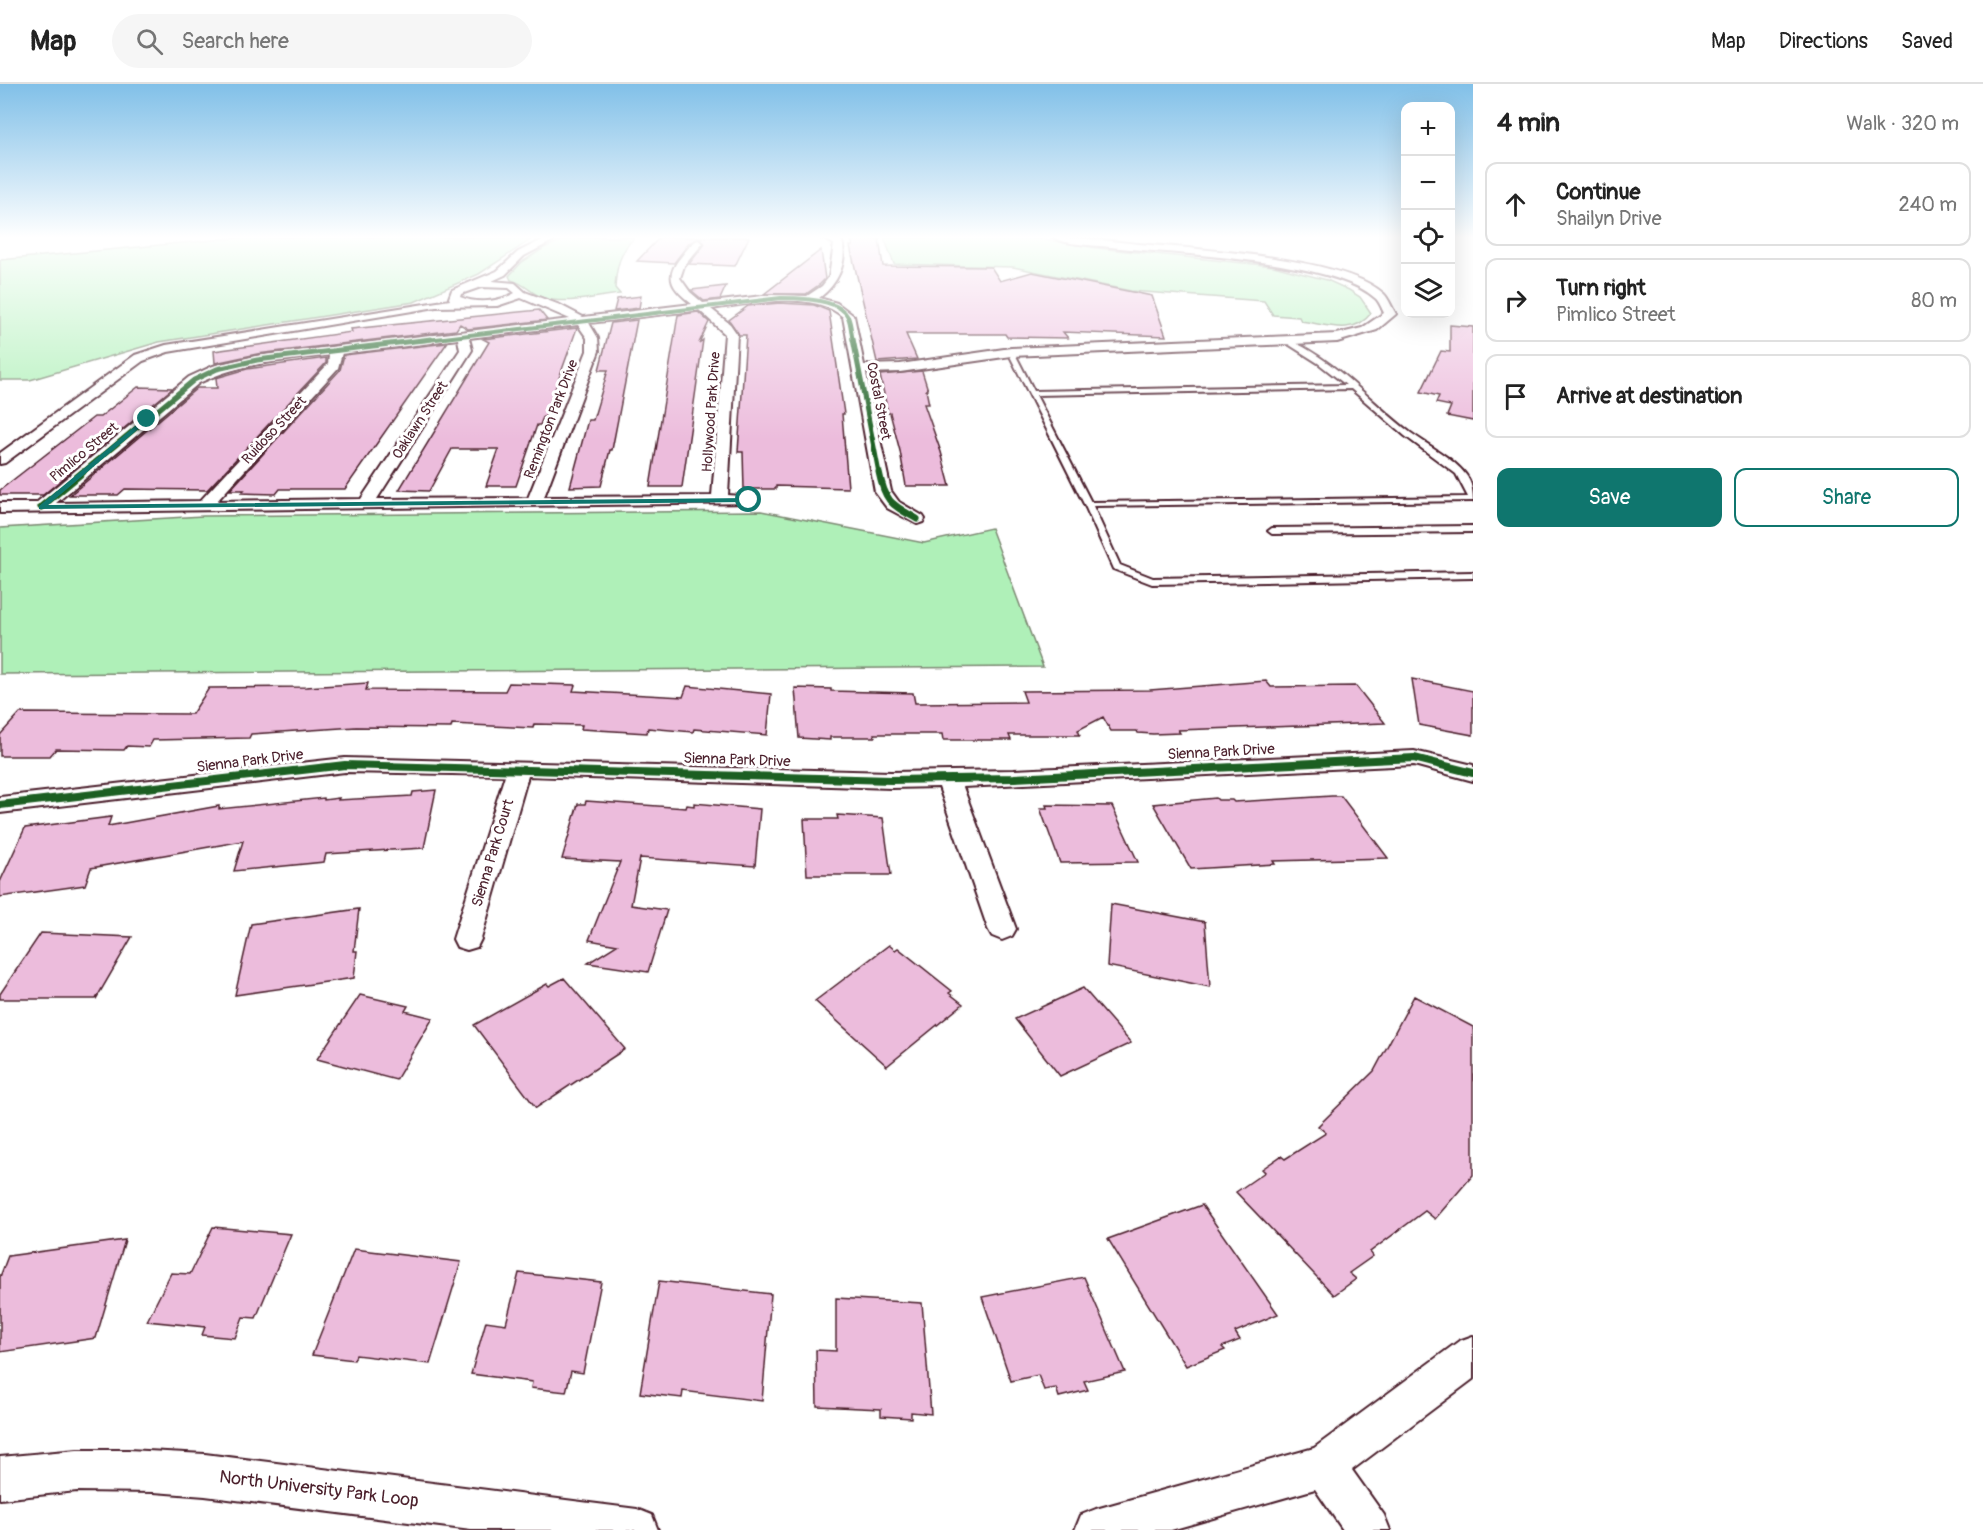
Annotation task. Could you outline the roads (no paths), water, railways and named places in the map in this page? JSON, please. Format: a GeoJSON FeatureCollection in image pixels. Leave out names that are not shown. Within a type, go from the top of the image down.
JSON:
{"type":"FeatureCollection","features":[{"type":"Feature","properties":{"kind":"street"},"geometry":{"type":"LineString","coordinates":[[0,460],[139,358],[166,348],[433,304]]}},
{"type":"Feature","properties":{"kind":"street"},"geometry":{"type":"LineString","coordinates":[[544,304],[579,320]]}},
{"type":"Feature","properties":{"kind":"street","name":"Pimlico Street"},"geometry":{"type":"LineString","coordinates":[[41,507],[194,381],[218,369],[257,360],[704,304]]}},
{"type":"Feature","properties":{"kind":"street","name":"Costal Street"},"geometry":{"type":"LineString","coordinates":[[824,304],[837,308],[848,316],[883,492],[893,505],[917,519]]}},
{"type":"Feature","properties":{"kind":"street"},"geometry":{"type":"LineString","coordinates":[[859,369],[889,369],[1011,352],[1337,338],[1366,330],[1385,320],[1390,314],[1388,304]]}},
{"type":"Feature","properties":{"kind":"street","name":"Hollywood Park Drive"},"geometry":{"type":"LineString","coordinates":[[699,305],[723,322],[732,334],[720,500]]}},
{"type":"Feature","properties":{"kind":"street","name":"Remington Park Drive"},"geometry":{"type":"LineString","coordinates":[[534,502],[593,351],[595,341],[590,330],[579,320]]}},
{"type":"Feature","properties":{"kind":"street","name":"Oaklawn Street"},"geometry":{"type":"LineString","coordinates":[[366,504],[466,350],[461,335]]}},
{"type":"Feature","properties":{"kind":"street","name":"Ruidoso Street"},"geometry":{"type":"LineString","coordinates":[[204,506],[334,365],[336,351]]}},
{"type":"Feature","properties":{"kind":"street"},"geometry":{"type":"LineString","coordinates":[[0,508],[749,500]]}},
{"type":"Feature","properties":{"kind":"street","name":"Sienna Park Drive"},"geometry":{"type":"LineString","coordinates":[[0,805],[345,765],[891,780],[1014,778],[1414,758],[1473,773]]}},
{"type":"Feature","properties":{"kind":"street","name":"Sienna Park Court"},"geometry":{"type":"LineString","coordinates":[[467,939],[519,768]]}},
{"type":"Feature","properties":{"kind":"street"},"geometry":{"type":"LineString","coordinates":[[948,778],[1002,929]]}},
{"type":"Feature","properties":{"kind":"street"},"geometry":{"type":"LineString","coordinates":[[1096,1530],[1324,1466],[1473,1355]]}},
{"type":"Feature","properties":{"kind":"street"},"geometry":{"type":"LineString","coordinates":[[1324,1466],[1369,1530]]}},
{"type":"Feature","properties":{"kind":"street","name":"North University Park Loop"},"geometry":{"type":"LineString","coordinates":[[0,1478],[30,1473],[134,1469],[637,1530]]}},
{"type":"Feature","properties":{"kind":"lane"},"geometry":{"type":"LineString","coordinates":[[1287,341],[1315,356],[1462,476],[1473,498]]}},
{"type":"Feature","properties":{"kind":"lane"},"geometry":{"type":"LineString","coordinates":[[1011,352],[1088,504],[1116,567],[1152,581],[1473,575]]}},
{"type":"Feature","properties":{"kind":"lane"},"geometry":{"type":"LineString","coordinates":[[1031,393],[1352,387]]}},
{"type":"Feature","properties":{"kind":"lane"},"geometry":{"type":"LineString","coordinates":[[1088,504],[1473,498]]}},
{"type":"Feature","properties":{"kind":"lane"},"geometry":{"type":"LineString","coordinates":[[1272,531],[1473,529]]}}]}
